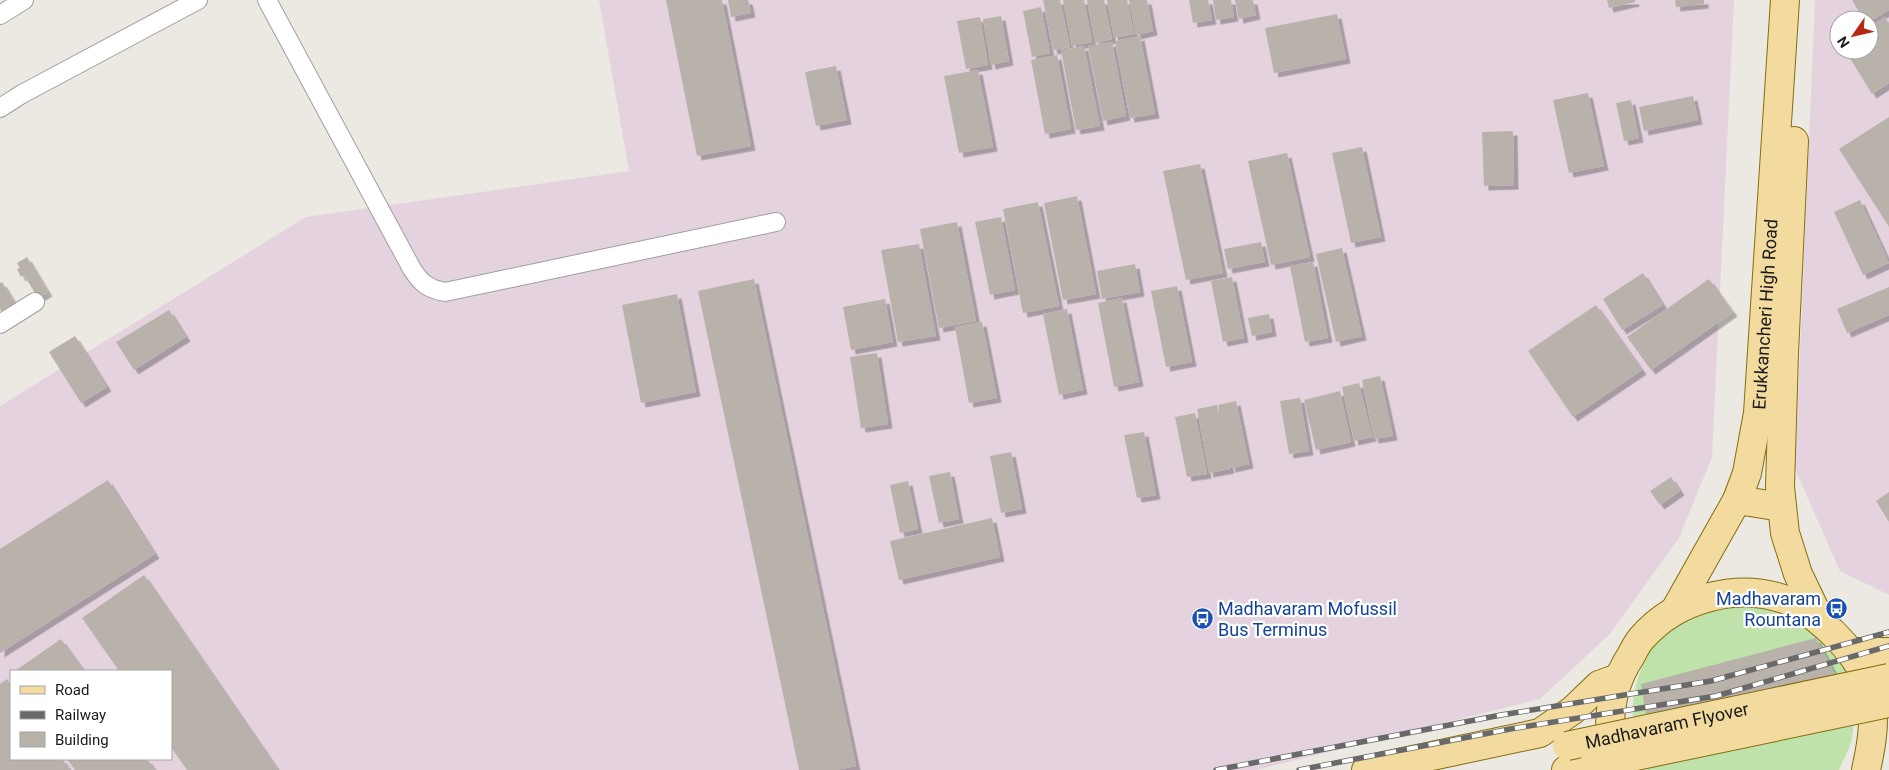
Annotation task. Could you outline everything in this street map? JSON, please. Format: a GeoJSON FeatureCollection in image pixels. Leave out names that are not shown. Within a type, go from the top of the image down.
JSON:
{"type":"FeatureCollection","features":[{"type":"Feature","properties":{"kind":"main road","name":"Erukkancheri High Road"},"geometry":{"type":"LineString","coordinates":[[1675,610],[1737,500],[1747,473],[1758,413],[1785,0]]}},
{"type":"Feature","properties":{"kind":"main road"},"geometry":{"type":"LineString","coordinates":[[1799,0],[1780,486],[1786,533],[1798,574],[1821,622]]}},
{"type":"Feature","properties":{"kind":"main road"},"geometry":{"type":"LineString","coordinates":[[1737,500],[1782,507]]}},
{"type":"Feature","properties":{"kind":"main road"},"geometry":{"type":"LineString","coordinates":[[1619,770],[1612,748],[1610,713],[1618,678],[1641,639],[1675,610],[1711,596],[1751,592],[1789,601],[1821,622],[1853,652],[1870,691],[1874,733],[1868,770]]}},
{"type":"Feature","properties":{"kind":"main road"},"geometry":{"type":"LineString","coordinates":[[1853,652],[1889,652]]}},
{"type":"Feature","properties":{"kind":"main road"},"geometry":{"type":"LineString","coordinates":[[1366,770],[1540,733],[1573,710],[1599,685],[1618,678]]}},
{"type":"Feature","properties":{"kind":"main road","name":"Madhavaram Flyover"},"geometry":{"type":"LineString","coordinates":[[1446,770],[1889,678]]}},
{"type":"Feature","properties":{"kind":"main road","name":"Madhavaram Flyover"},"geometry":{"type":"LineString","coordinates":[[1566,770],[1889,703]]}},
{"type":"Feature","properties":{"kind":"main road"},"geometry":{"type":"LineString","coordinates":[[1868,770],[1889,748]]}},
{"type":"Feature","properties":{"kind":"street"},"geometry":{"type":"LineString","coordinates":[[0,15],[24,0]]}},
{"type":"Feature","properties":{"kind":"street"},"geometry":{"type":"LineString","coordinates":[[0,108],[22,94],[198,0]]}},
{"type":"Feature","properties":{"kind":"street"},"geometry":{"type":"LineString","coordinates":[[267,0],[412,269],[420,282],[430,289],[445,292],[776,222]]}},
{"type":"Feature","properties":{"kind":"street"},"geometry":{"type":"LineString","coordinates":[[0,324],[35,302]]}},
{"type":"Feature","properties":{"kind":"shaded area"},"geometry":{"type":"Polygon","coordinates":[[[599,0],[1734,0],[1712,457],[1679,538],[1610,634],[1540,699],[1256,770],[0,770],[0,406],[306,217],[629,171],[599,0]]]}},
{"type":"Feature","properties":{"kind":"shaded area"},"geometry":{"type":"Polygon","coordinates":[[[1815,0],[1889,0],[1889,595],[1840,571],[1795,469],[1815,0]]]}},
{"type":"Feature","properties":{"kind":"green space"},"geometry":{"type":"Polygon","coordinates":[[[1760,602],[1789,611],[1809,622],[1823,634],[1843,665],[1853,701],[1854,720],[1851,742],[1839,770],[1647,770],[1638,749],[1633,705],[1644,663],[1655,644],[1670,628],[1689,614],[1713,608],[1760,602]]]}},
{"type":"Feature","properties":{"kind":"building"},"geometry":{"type":"Polygon","coordinates":[[[666,0],[722,0],[751,146],[697,156],[666,0]]]}},
{"type":"Feature","properties":{"kind":"building"},"geometry":{"type":"Polygon","coordinates":[[[728,0],[748,0],[751,13],[731,17],[728,0]]]}},
{"type":"Feature","properties":{"kind":"building"},"geometry":{"type":"Polygon","coordinates":[[[1043,0],[1060,0],[1070,47],[1053,50],[1043,0]]]}},
{"type":"Feature","properties":{"kind":"building"},"geometry":{"type":"Polygon","coordinates":[[[1063,0],[1084,0],[1092,42],[1072,46],[1063,0]]]}},
{"type":"Feature","properties":{"kind":"building"},"geometry":{"type":"Polygon","coordinates":[[[1087,0],[1104,0],[1112,39],[1095,43],[1087,0]]]}},
{"type":"Feature","properties":{"kind":"building"},"geometry":{"type":"Polygon","coordinates":[[[1107,0],[1127,0],[1134,34],[1114,38],[1107,0]]]}},
{"type":"Feature","properties":{"kind":"building"},"geometry":{"type":"Polygon","coordinates":[[[1129,0],[1147,0],[1153,31],[1136,35],[1129,0]]]}},
{"type":"Feature","properties":{"kind":"building"},"geometry":{"type":"Polygon","coordinates":[[[1189,0],[1208,0],[1212,20],[1193,23],[1189,0]]]}},
{"type":"Feature","properties":{"kind":"building"},"geometry":{"type":"Polygon","coordinates":[[[1213,0],[1231,0],[1234,17],[1216,20],[1213,0]]]}},
{"type":"Feature","properties":{"kind":"building"},"geometry":{"type":"Polygon","coordinates":[[[1235,0],[1253,0],[1256,15],[1239,19],[1235,0]]]}},
{"type":"Feature","properties":{"kind":"building"},"geometry":{"type":"Polygon","coordinates":[[[1607,0],[1635,0],[1635,2],[1609,8],[1607,0]]]}},
{"type":"Feature","properties":{"kind":"building"},"geometry":{"type":"Polygon","coordinates":[[[1675,0],[1704,0],[1704,4],[1676,7],[1675,0]]]}},
{"type":"Feature","properties":{"kind":"building"},"geometry":{"type":"Polygon","coordinates":[[[1852,0],[1889,0],[1889,10],[1879,16],[1879,10],[1858,10],[1852,0]]]}},
{"type":"Feature","properties":{"kind":"building"},"geometry":{"type":"Polygon","coordinates":[[[1041,7],[1050,53],[1032,57],[1023,11],[1041,7]]]}},
{"type":"Feature","properties":{"kind":"building"},"geometry":{"type":"Polygon","coordinates":[[[1337,14],[1346,59],[1274,73],[1265,28],[1337,14]]]}},
{"type":"Feature","properties":{"kind":"building"},"geometry":{"type":"Polygon","coordinates":[[[1001,16],[1009,61],[991,65],[983,19],[1001,16]]]}},
{"type":"Feature","properties":{"kind":"building"},"geometry":{"type":"Polygon","coordinates":[[[980,17],[988,65],[966,69],[957,21],[980,17]]]}},
{"type":"Feature","properties":{"kind":"building"},"geometry":{"type":"Polygon","coordinates":[[[1885,17],[1889,24],[1889,83],[1872,94],[1851,60],[1879,60],[1879,21],[1885,17]]]}},
{"type":"Feature","properties":{"kind":"building"},"geometry":{"type":"Polygon","coordinates":[[[1140,36],[1155,114],[1130,118],[1115,41],[1140,36]]]}},
{"type":"Feature","properties":{"kind":"building"},"geometry":{"type":"Polygon","coordinates":[[[1112,42],[1126,116],[1103,121],[1088,46],[1112,42]]]}},
{"type":"Feature","properties":{"kind":"building"},"geometry":{"type":"Polygon","coordinates":[[[1084,46],[1100,126],[1076,130],[1061,50],[1084,46]]]}},
{"type":"Feature","properties":{"kind":"building"},"geometry":{"type":"Polygon","coordinates":[[[1057,55],[1071,129],[1045,134],[1031,60],[1057,55]]]}},
{"type":"Feature","properties":{"kind":"building"},"geometry":{"type":"Polygon","coordinates":[[[836,66],[847,120],[816,126],[805,72],[836,66]]]}},
{"type":"Feature","properties":{"kind":"building"},"geometry":{"type":"Polygon","coordinates":[[[978,70],[993,147],[959,153],[944,76],[978,70]]]}},
{"type":"Feature","properties":{"kind":"building"},"geometry":{"type":"Polygon","coordinates":[[[1588,93],[1604,166],[1569,173],[1553,100],[1588,93]]]}},
{"type":"Feature","properties":{"kind":"building"},"geometry":{"type":"Polygon","coordinates":[[[1693,96],[1698,120],[1644,131],[1639,107],[1693,96]]]}},
{"type":"Feature","properties":{"kind":"building"},"geometry":{"type":"Polygon","coordinates":[[[1631,100],[1639,138],[1624,141],[1616,103],[1631,100]]]}},
{"type":"Feature","properties":{"kind":"building"},"geometry":{"type":"Polygon","coordinates":[[[1889,117],[1889,227],[1839,149],[1889,117]]]}},
{"type":"Feature","properties":{"kind":"building"},"geometry":{"type":"Polygon","coordinates":[[[1513,131],[1514,185],[1484,186],[1482,132],[1513,131]]]}},
{"type":"Feature","properties":{"kind":"building"},"geometry":{"type":"Polygon","coordinates":[[[1362,147],[1381,237],[1351,243],[1332,153],[1362,147]]]}},
{"type":"Feature","properties":{"kind":"building"},"geometry":{"type":"Polygon","coordinates":[[[1287,153],[1310,257],[1271,265],[1248,161],[1287,153]]]}},
{"type":"Feature","properties":{"kind":"building"},"geometry":{"type":"Polygon","coordinates":[[[1200,164],[1223,273],[1186,280],[1163,171],[1200,164]]]}},
{"type":"Feature","properties":{"kind":"building"},"geometry":{"type":"Polygon","coordinates":[[[1077,196],[1096,294],[1063,300],[1044,203],[1077,196]]]}},
{"type":"Feature","properties":{"kind":"building"},"geometry":{"type":"Polygon","coordinates":[[[1860,200],[1889,263],[1863,275],[1834,212],[1860,200]]]}},
{"type":"Feature","properties":{"kind":"building"},"geometry":{"type":"Polygon","coordinates":[[[1038,202],[1059,306],[1023,313],[1003,209],[1038,202]]]}},
{"type":"Feature","properties":{"kind":"building"},"geometry":{"type":"Polygon","coordinates":[[[1001,217],[1015,290],[990,295],[975,222],[1001,217]]]}},
{"type":"Feature","properties":{"kind":"building"},"geometry":{"type":"Polygon","coordinates":[[[957,222],[976,321],[939,328],[920,229],[957,222]]]}},
{"type":"Feature","properties":{"kind":"building"},"geometry":{"type":"Polygon","coordinates":[[[1261,242],[1265,262],[1228,269],[1224,249],[1261,242]]]}},
{"type":"Feature","properties":{"kind":"building"},"geometry":{"type":"Polygon","coordinates":[[[919,244],[936,336],[898,342],[881,250],[919,244]]]}},
{"type":"Feature","properties":{"kind":"building"},"geometry":{"type":"Polygon","coordinates":[[[1342,248],[1362,336],[1336,342],[1316,254],[1342,248]]]}},
{"type":"Feature","properties":{"kind":"building"},"geometry":{"type":"Polygon","coordinates":[[[27,257],[48,292],[38,298],[24,275],[21,277],[17,269],[20,268],[17,263],[27,257]]]}},
{"type":"Feature","properties":{"kind":"building"},"geometry":{"type":"Polygon","coordinates":[[[1313,262],[1328,338],[1305,342],[1290,266],[1313,262]]]}},
{"type":"Feature","properties":{"kind":"building"},"geometry":{"type":"Polygon","coordinates":[[[1135,264],[1140,292],[1102,299],[1097,271],[1135,264]]]}},
{"type":"Feature","properties":{"kind":"building"},"geometry":{"type":"Polygon","coordinates":[[[1643,273],[1663,305],[1622,330],[1603,299],[1643,273]]]}},
{"type":"Feature","properties":{"kind":"building"},"geometry":{"type":"Polygon","coordinates":[[[1232,277],[1244,338],[1223,342],[1211,281],[1232,277]]]}},
{"type":"Feature","properties":{"kind":"building"},"geometry":{"type":"Polygon","coordinates":[[[754,279],[856,766],[836,770],[799,770],[698,291],[754,279]]]}},
{"type":"Feature","properties":{"kind":"building"},"geometry":{"type":"Polygon","coordinates":[[[1709,279],[1733,312],[1651,370],[1627,337],[1709,279]]]}},
{"type":"Feature","properties":{"kind":"building"},"geometry":{"type":"Polygon","coordinates":[[[2,282],[19,310],[5,318],[0,309],[0,283],[2,282]]]}},
{"type":"Feature","properties":{"kind":"building"},"geometry":{"type":"Polygon","coordinates":[[[1177,286],[1192,362],[1166,367],[1151,291],[1177,286]]]}},
{"type":"Feature","properties":{"kind":"building"},"geometry":{"type":"Polygon","coordinates":[[[1889,287],[1889,315],[1847,333],[1837,309],[1889,287]]]}},
{"type":"Feature","properties":{"kind":"building"},"geometry":{"type":"Polygon","coordinates":[[[677,294],[696,392],[641,403],[622,305],[677,294]]]}},
{"type":"Feature","properties":{"kind":"building"},"geometry":{"type":"Polygon","coordinates":[[[1122,298],[1139,382],[1114,387],[1098,303],[1122,298]]]}},
{"type":"Feature","properties":{"kind":"building"},"geometry":{"type":"Polygon","coordinates":[[[885,299],[893,342],[851,350],[843,307],[885,299]]]}},
{"type":"Feature","properties":{"kind":"building"},"geometry":{"type":"Polygon","coordinates":[[[1596,305],[1642,370],[1573,417],[1528,351],[1596,305]]]}},
{"type":"Feature","properties":{"kind":"building"},"geometry":{"type":"Polygon","coordinates":[[[1067,309],[1083,390],[1059,395],[1043,314],[1067,309]]]}},
{"type":"Feature","properties":{"kind":"building"},"geometry":{"type":"Polygon","coordinates":[[[169,310],[186,337],[134,370],[116,342],[169,310]]]}},
{"type":"Feature","properties":{"kind":"building"},"geometry":{"type":"Polygon","coordinates":[[[1269,314],[1272,332],[1252,336],[1248,318],[1269,314]]]}},
{"type":"Feature","properties":{"kind":"building"},"geometry":{"type":"Polygon","coordinates":[[[982,322],[997,398],[969,403],[955,327],[982,322]]]}},
{"type":"Feature","properties":{"kind":"building"},"geometry":{"type":"Polygon","coordinates":[[[75,336],[107,387],[81,403],[49,352],[75,336]]]}},
{"type":"Feature","properties":{"kind":"building"},"geometry":{"type":"Polygon","coordinates":[[[877,353],[888,424],[861,428],[850,357],[877,353]]]}},
{"type":"Feature","properties":{"kind":"building"},"geometry":{"type":"Polygon","coordinates":[[[1380,376],[1393,436],[1374,439],[1362,380],[1380,376]]]}},
{"type":"Feature","properties":{"kind":"building"},"geometry":{"type":"Polygon","coordinates":[[[1359,383],[1372,437],[1354,441],[1342,387],[1359,383]]]}},
{"type":"Feature","properties":{"kind":"building"},"geometry":{"type":"Polygon","coordinates":[[[1340,391],[1351,442],[1316,450],[1304,400],[1340,391]]]}},
{"type":"Feature","properties":{"kind":"building"},"geometry":{"type":"Polygon","coordinates":[[[1300,398],[1309,451],[1289,454],[1280,401],[1300,398]]]}},
{"type":"Feature","properties":{"kind":"building"},"geometry":{"type":"Polygon","coordinates":[[[1236,401],[1249,464],[1231,468],[1218,405],[1236,401]]]}},
{"type":"Feature","properties":{"kind":"building"},"geometry":{"type":"Polygon","coordinates":[[[1217,405],[1230,469],[1209,473],[1197,409],[1217,405]]]}},
{"type":"Feature","properties":{"kind":"building"},"geometry":{"type":"Polygon","coordinates":[[[1195,413],[1207,474],[1187,477],[1175,417],[1195,413]]]}},
{"type":"Feature","properties":{"kind":"building"},"geometry":{"type":"Polygon","coordinates":[[[1144,432],[1156,495],[1137,498],[1124,435],[1144,432]]]}},
{"type":"Feature","properties":{"kind":"building"},"geometry":{"type":"Polygon","coordinates":[[[1011,452],[1022,509],[1001,513],[990,456],[1011,452]]]}},
{"type":"Feature","properties":{"kind":"building"},"geometry":{"type":"Polygon","coordinates":[[[950,472],[959,519],[939,523],[929,476],[950,472]]]}},
{"type":"Feature","properties":{"kind":"building"},"geometry":{"type":"Polygon","coordinates":[[[1671,477],[1680,491],[1660,505],[1650,491],[1671,477]]]}},
{"type":"Feature","properties":{"kind":"building"},"geometry":{"type":"Polygon","coordinates":[[[108,480],[155,554],[0,653],[0,549],[108,480]]]}},
{"type":"Feature","properties":{"kind":"building"},"geometry":{"type":"Polygon","coordinates":[[[908,481],[918,529],[900,533],[890,485],[908,481]]]}},
{"type":"Feature","properties":{"kind":"building"},"geometry":{"type":"Polygon","coordinates":[[[1889,492],[1889,522],[1876,501],[1889,492]]]}},
{"type":"Feature","properties":{"kind":"building"},"geometry":{"type":"Polygon","coordinates":[[[992,518],[1000,557],[899,580],[890,541],[992,518]]]}},
{"type":"Feature","properties":{"kind":"building"},"geometry":{"type":"Polygon","coordinates":[[[144,575],[278,770],[187,770],[172,748],[172,670],[118,670],[82,618],[144,575]]]}},
{"type":"Feature","properties":{"kind":"building"},"geometry":{"type":"Polygon","coordinates":[[[1816,638],[1835,674],[1647,721],[1641,684],[1816,638]]]}},
{"type":"Feature","properties":{"kind":"building"},"geometry":{"type":"Polygon","coordinates":[[[61,639],[83,670],[16,670],[61,639]]]}},
{"type":"Feature","properties":{"kind":"building"},"geometry":{"type":"Polygon","coordinates":[[[7,679],[10,684],[10,760],[63,760],[70,770],[0,770],[0,684],[7,679]]]}},
{"type":"Feature","properties":{"kind":"building"},"geometry":{"type":"Polygon","coordinates":[[[68,760],[148,760],[155,770],[75,770],[68,760]]]}},
{"type":"Feature","properties":{"kind":"railway"},"geometry":{"type":"LineString","coordinates":[[1216,770],[1501,715],[1711,681],[1889,632]]}},
{"type":"Feature","properties":{"kind":"railway"},"geometry":{"type":"LineString","coordinates":[[1299,770],[1510,729],[1716,696],[1889,646]]}},
{"type":"Feature","properties":{"kind":"place","name":"Madhavaram Rountana"},"geometry":{"type":"Point","coordinates":[1837,608]}},
{"type":"Feature","properties":{"kind":"place","name":"Madhavaram Mofussil Bus Terminus"},"geometry":{"type":"Point","coordinates":[1202,618]}}]}
